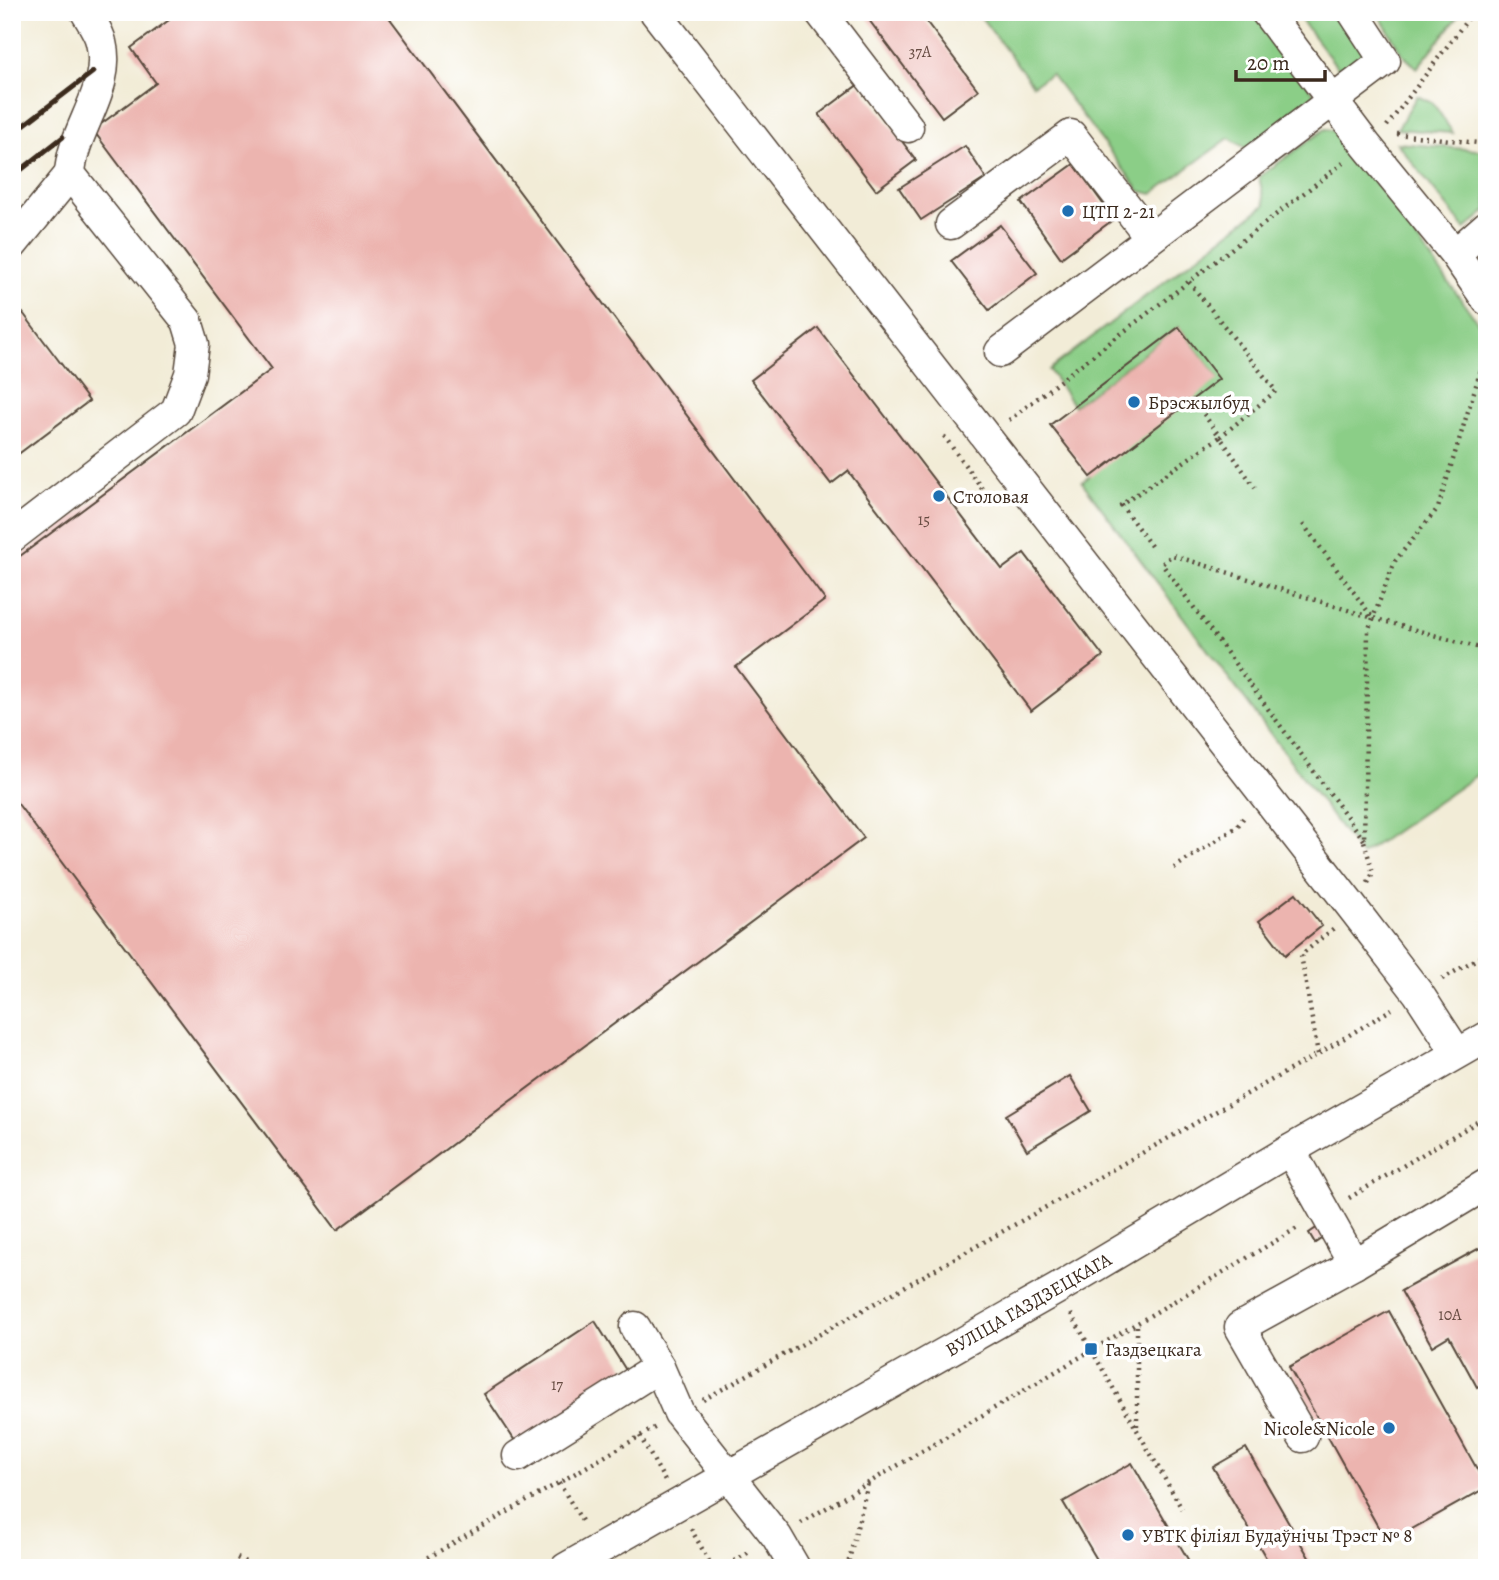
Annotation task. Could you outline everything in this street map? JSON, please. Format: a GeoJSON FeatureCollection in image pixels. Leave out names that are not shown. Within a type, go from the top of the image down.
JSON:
{"type":"FeatureCollection","features":[{"type":"Feature","properties":{"kind":"street"},"geometry":{"type":"LineString","coordinates":[[12,245],[70,174],[71,155],[97,95],[103,63],[101,41],[86,12]]}},
{"type":"Feature","properties":{"kind":"street"},"geometry":{"type":"LineString","coordinates":[[656,12],[1355,911],[1418,993],[1457,1053]]}},
{"type":"Feature","properties":{"kind":"street"},"geometry":{"type":"LineString","coordinates":[[820,12],[908,127]]}},
{"type":"Feature","properties":{"kind":"street"},"geometry":{"type":"LineString","coordinates":[[1266,12],[1332,100],[1374,139],[1487,300]]}},
{"type":"Feature","properties":{"kind":"street"},"geometry":{"type":"LineString","coordinates":[[1000,352],[1385,61],[1353,12]]}},
{"type":"Feature","properties":{"kind":"street"},"geometry":{"type":"LineString","coordinates":[[951,224],[1071,135],[1150,237]]}},
{"type":"Feature","properties":{"kind":"street"},"geometry":{"type":"LineString","coordinates":[[12,537],[176,411],[191,364],[194,344],[187,321],[70,174]]}},
{"type":"Feature","properties":{"kind":"street"},"geometry":{"type":"LineString","coordinates":[[1455,254],[1487,226]]}},
{"type":"Feature","properties":{"kind":"street","name":"ВУЛІЦА ГАЗДЗЕЦКАГА"},"geometry":{"type":"LineString","coordinates":[[566,1568],[1056,1289],[1487,1037]]}},
{"type":"Feature","properties":{"kind":"street"},"geometry":{"type":"LineString","coordinates":[[1290,1150],[1354,1264]]}},
{"type":"Feature","properties":{"kind":"street"},"geometry":{"type":"LineString","coordinates":[[1303,1437],[1240,1327],[1354,1264],[1487,1184]]}},
{"type":"Feature","properties":{"kind":"street"},"geometry":{"type":"LineString","coordinates":[[635,1327],[659,1367],[680,1413],[777,1537],[794,1568]]}},
{"type":"Feature","properties":{"kind":"street"},"geometry":{"type":"LineString","coordinates":[[518,1456],[659,1367]]}},
{"type":"Feature","properties":{"kind":"path"},"geometry":{"type":"LineString","coordinates":[[988,437],[1374,139],[1472,13],[1487,16]]}},
{"type":"Feature","properties":{"kind":"path"},"geometry":{"type":"LineString","coordinates":[[1374,139],[1487,144]]}},
{"type":"Feature","properties":{"kind":"path"},"geometry":{"type":"LineString","coordinates":[[1151,546],[1121,505],[1220,437],[1276,391],[1189,282]]}},
{"type":"Feature","properties":{"kind":"path"},"geometry":{"type":"LineString","coordinates":[[1318,1054],[1301,955],[1355,911],[1373,873],[1364,841],[1368,631],[1395,561],[1438,508],[1487,350]]}},
{"type":"Feature","properties":{"kind":"path"},"geometry":{"type":"LineString","coordinates":[[1193,399],[1258,492]]}},
{"type":"Feature","properties":{"kind":"path"},"geometry":{"type":"LineString","coordinates":[[1303,524],[1373,618]]}},
{"type":"Feature","properties":{"kind":"path"},"geometry":{"type":"LineString","coordinates":[[1364,841],[1162,564],[1172,555],[1373,618],[1487,650]]}},
{"type":"Feature","properties":{"kind":"path"},"geometry":{"type":"LineString","coordinates":[[410,1568],[1318,1054],[1487,953]]}},
{"type":"Feature","properties":{"kind":"path"},"geometry":{"type":"LineString","coordinates":[[722,1568],[1487,1116]]}},
{"type":"Feature","properties":{"kind":"path"},"geometry":{"type":"LineString","coordinates":[[1056,1289],[1182,1509]]}},
{"type":"Feature","properties":{"kind":"path"},"geometry":{"type":"LineString","coordinates":[[1137,1322],[1137,1428]]}},
{"type":"Feature","properties":{"kind":"path"},"geometry":{"type":"LineString","coordinates":[[848,1568],[869,1482]]}},
{"type":"Feature","properties":{"kind":"path"},"geometry":{"type":"LineString","coordinates":[[559,1483],[598,1549]]}},
{"type":"Feature","properties":{"kind":"path"},"geometry":{"type":"LineString","coordinates":[[237,1558],[258,1568]]}},
{"type":"Feature","properties":{"kind":"green space"},"geometry":{"type":"Polygon","coordinates":[[[977,12],[1257,12],[1317,98],[1249,150],[1229,138],[1152,194],[1140,191],[1051,74],[1033,85],[977,12]]]}},
{"type":"Feature","properties":{"kind":"green space"},"geometry":{"type":"Polygon","coordinates":[[[1295,12],[1344,12],[1372,58],[1344,76],[1295,12]]]}},
{"type":"Feature","properties":{"kind":"green space"},"geometry":{"type":"Polygon","coordinates":[[[1377,12],[1462,12],[1417,68],[1403,55],[1377,12]]]}},
{"type":"Feature","properties":{"kind":"green space"},"geometry":{"type":"Polygon","coordinates":[[[1417,96],[1433,103],[1453,133],[1397,129],[1417,96]]]}},
{"type":"Feature","properties":{"kind":"green space"},"geometry":{"type":"Polygon","coordinates":[[[1325,129],[1338,131],[1487,335],[1487,768],[1361,855],[1082,482],[1218,378],[1179,327],[1074,406],[1049,370],[1265,205],[1259,177],[1325,129]]]}},
{"type":"Feature","properties":{"kind":"green space"},"geometry":{"type":"Polygon","coordinates":[[[1397,143],[1487,151],[1487,211],[1465,229],[1397,143]]]}},
{"type":"Feature","properties":{"kind":"building"},"geometry":{"type":"Polygon","coordinates":[[[180,12],[385,12],[825,600],[736,667],[864,838],[337,1230],[12,796],[12,562],[272,369],[93,130],[156,83],[131,48],[180,12]]]}},
{"type":"Feature","properties":{"kind":"building"},"geometry":{"type":"Polygon","coordinates":[[[863,12],[919,12],[978,90],[942,117],[863,12]]]}},
{"type":"Feature","properties":{"kind":"building"},"geometry":{"type":"Polygon","coordinates":[[[859,84],[916,160],[876,190],[819,114],[859,84]]]}},
{"type":"Feature","properties":{"kind":"building"},"geometry":{"type":"Polygon","coordinates":[[[965,146],[986,178],[921,220],[899,188],[965,146]]]}},
{"type":"Feature","properties":{"kind":"building","name":"ЦТП 2-21"},"geometry":{"type":"Polygon","coordinates":[[[1074,164],[1114,219],[1061,258],[1021,202],[1074,164]]]}},
{"type":"Feature","properties":{"kind":"building"},"geometry":{"type":"Polygon","coordinates":[[[1000,225],[1037,273],[989,310],[951,261],[1000,225]]]}},
{"type":"Feature","properties":{"kind":"building"},"geometry":{"type":"Polygon","coordinates":[[[23,313],[89,401],[17,455],[12,448],[12,320],[23,313]]]}},
{"type":"Feature","properties":{"kind":"building","name":"Брэсжылбуд"},"geometry":{"type":"Polygon","coordinates":[[[1179,327],[1219,379],[1091,477],[1050,425],[1179,327]]]}},
{"type":"Feature","properties":{"kind":"building"},"geometry":{"type":"Polygon","coordinates":[[[818,328],[1002,569],[1024,553],[1103,656],[1031,711],[848,471],[831,484],[751,380],[818,328]]]}},
{"type":"Feature","properties":{"kind":"building"},"geometry":{"type":"Polygon","coordinates":[[[1296,893],[1322,926],[1285,955],[1259,921],[1296,893]]]}},
{"type":"Feature","properties":{"kind":"building"},"geometry":{"type":"Polygon","coordinates":[[[1070,1076],[1091,1111],[1027,1150],[1006,1115],[1070,1076]]]}},
{"type":"Feature","properties":{"kind":"building"},"geometry":{"type":"Polygon","coordinates":[[[1321,1225],[1327,1235],[1315,1243],[1309,1233],[1321,1225]]]}},
{"type":"Feature","properties":{"kind":"building"},"geometry":{"type":"Polygon","coordinates":[[[1487,1244],[1487,1381],[1477,1387],[1449,1336],[1432,1346],[1401,1291],[1487,1244]]]}},
{"type":"Feature","properties":{"kind":"building","name":"Nicole&Nicole"},"geometry":{"type":"Polygon","coordinates":[[[1389,1311],[1487,1487],[1387,1543],[1289,1367],[1389,1311]]]}},
{"type":"Feature","properties":{"kind":"building"},"geometry":{"type":"Polygon","coordinates":[[[595,1321],[629,1375],[519,1447],[484,1394],[595,1321]]]}},
{"type":"Feature","properties":{"kind":"building"},"geometry":{"type":"Polygon","coordinates":[[[1246,1448],[1315,1568],[1272,1568],[1213,1467],[1246,1448]]]}},
{"type":"Feature","properties":{"kind":"building","name":"УВТК філіял Будаўнічы Трэст № 8"},"geometry":{"type":"Polygon","coordinates":[[[1132,1463],[1193,1568],[1102,1568],[1063,1502],[1132,1463]]]}},
{"type":"Feature","properties":{"kind":"railway"},"geometry":{"type":"LineString","coordinates":[[12,134],[93,72]]}},
{"type":"Feature","properties":{"kind":"railway"},"geometry":{"type":"LineString","coordinates":[[12,177],[63,137]]}},
{"type":"Feature","properties":{"kind":"place","name":"ЦТП 2-21"},"geometry":{"type":"Point","coordinates":[1068,211]}},
{"type":"Feature","properties":{"kind":"place","name":"Брэсжылбуд"},"geometry":{"type":"Point","coordinates":[1134,402]}},
{"type":"Feature","properties":{"kind":"place","name":"Столовая"},"geometry":{"type":"Point","coordinates":[939,496]}},
{"type":"Feature","properties":{"kind":"place","name":"Газдзецкага"},"geometry":{"type":"Point","coordinates":[1091,1349]}},
{"type":"Feature","properties":{"kind":"place","name":"Nicole&Nicole"},"geometry":{"type":"Point","coordinates":[1389,1428]}},
{"type":"Feature","properties":{"kind":"place","name":"УВТК філіял Будаўнічы Трэст № 8"},"geometry":{"type":"Point","coordinates":[1128,1535]}}]}
